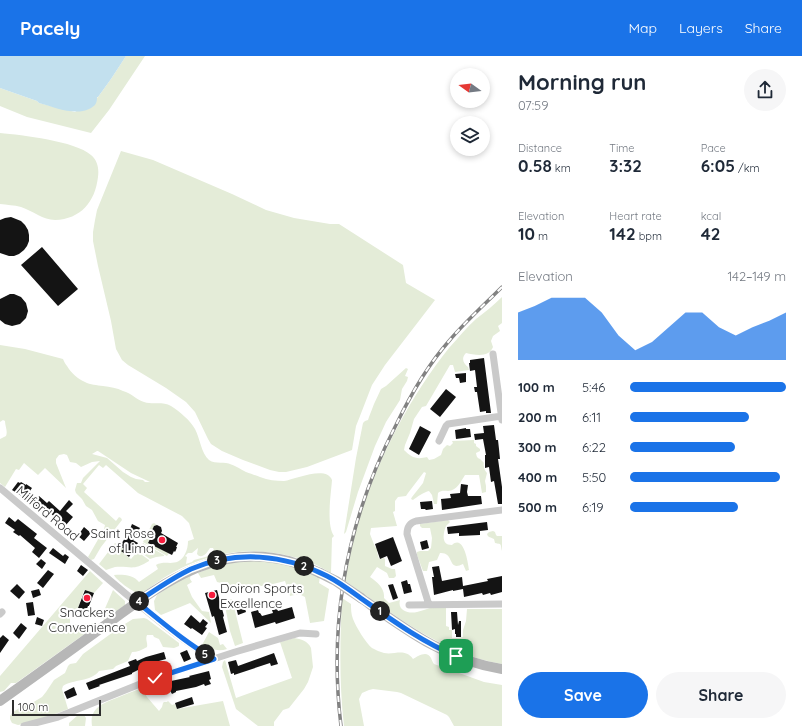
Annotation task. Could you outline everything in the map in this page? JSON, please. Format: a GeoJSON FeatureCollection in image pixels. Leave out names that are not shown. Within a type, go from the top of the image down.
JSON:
{"type":"FeatureCollection","features":[{"type":"Feature","properties":{"kind":"street"},"geometry":{"type":"LineString","coordinates":[[439,441],[448,424],[502,417],[498,366],[493,354]]}},
{"type":"Feature","properties":{"kind":"street","name":"Milford Road"},"geometry":{"type":"LineString","coordinates":[[0,488],[172,631],[214,659]]}},
{"type":"Feature","properties":{"kind":"street"},"geometry":{"type":"LineString","coordinates":[[429,605],[409,539],[409,525],[416,521],[502,510]]}},
{"type":"Feature","properties":{"kind":"street"},"geometry":{"type":"LineString","coordinates":[[0,701],[137,602],[183,573],[199,566],[225,559],[249,556],[272,557],[296,563],[320,573],[336,581],[408,630],[440,649],[468,661],[502,669]]}},
{"type":"Feature","properties":{"kind":"street"},"geometry":{"type":"LineString","coordinates":[[408,605],[502,604]]}},
{"type":"Feature","properties":{"kind":"street"},"geometry":{"type":"LineString","coordinates":[[24,726],[58,717],[155,678],[214,659],[300,633],[316,634]]}},
{"type":"Feature","properties":{"kind":"green space"},"geometry":{"type":"Polygon","coordinates":[[[126,56],[145,56],[109,110],[91,133],[27,117],[0,106],[0,88],[39,103],[75,112],[98,97],[126,56]]]}},
{"type":"Feature","properties":{"kind":"green space"},"geometry":{"type":"Polygon","coordinates":[[[0,133],[61,142],[83,150],[91,155],[98,165],[98,177],[94,194],[85,208],[79,213],[64,219],[51,220],[21,207],[0,204],[0,133]]]}},
{"type":"Feature","properties":{"kind":"green space"},"geometry":{"type":"Polygon","coordinates":[[[121,151],[153,160],[266,210],[294,218],[339,224],[403,265],[406,283],[435,300],[385,365],[372,385],[356,426],[352,450],[307,467],[286,472],[270,470],[243,460],[222,451],[211,444],[195,412],[186,402],[122,360],[116,349],[93,241],[97,210],[121,151]]]}},
{"type":"Feature","properties":{"kind":"green space"},"geometry":{"type":"Polygon","coordinates":[[[502,297],[502,323],[498,326],[500,331],[493,336],[491,341],[493,347],[488,353],[481,355],[466,353],[463,360],[469,370],[455,372],[453,365],[450,365],[426,406],[422,407],[414,419],[404,450],[414,457],[427,457],[429,460],[441,455],[443,449],[447,445],[450,446],[453,443],[452,441],[474,440],[476,446],[480,449],[480,451],[476,453],[477,457],[483,462],[484,469],[487,473],[485,481],[486,492],[482,493],[479,475],[465,475],[458,485],[451,491],[442,491],[438,493],[437,504],[434,504],[432,495],[429,491],[413,500],[411,499],[412,497],[423,483],[426,473],[424,472],[406,496],[398,497],[395,501],[395,511],[393,512],[397,526],[371,528],[370,534],[375,547],[378,550],[377,552],[379,559],[384,558],[385,566],[395,569],[396,576],[394,578],[389,578],[387,573],[377,567],[370,577],[380,586],[384,594],[384,598],[389,603],[400,600],[400,607],[404,611],[414,613],[432,608],[446,608],[446,626],[449,627],[449,630],[452,630],[452,638],[463,637],[467,609],[502,609],[502,664],[480,659],[439,642],[400,619],[345,581],[355,534],[363,507],[379,465],[399,424],[423,384],[449,348],[473,322],[502,297]]]}},
{"type":"Feature","properties":{"kind":"green space"},"geometry":{"type":"Polygon","coordinates":[[[0,345],[25,349],[63,359],[73,373],[87,383],[118,389],[129,393],[144,402],[171,406],[184,416],[193,426],[206,457],[211,461],[234,465],[248,473],[275,481],[284,481],[318,473],[329,476],[332,480],[330,525],[334,536],[332,538],[331,573],[304,560],[287,555],[253,551],[236,552],[203,559],[187,565],[168,575],[139,594],[125,586],[114,575],[131,576],[139,582],[158,569],[156,565],[160,563],[175,562],[182,559],[187,548],[188,541],[194,539],[189,523],[182,516],[138,493],[106,465],[103,468],[99,465],[83,484],[87,488],[84,492],[116,521],[119,517],[122,520],[101,547],[94,559],[91,560],[88,557],[105,525],[98,521],[92,510],[86,506],[75,490],[77,483],[81,483],[83,478],[100,461],[92,462],[81,467],[76,463],[70,462],[67,455],[59,455],[56,459],[56,463],[66,488],[45,468],[38,475],[24,463],[19,470],[16,469],[5,487],[0,483],[0,439],[6,436],[7,430],[5,421],[3,420],[0,422],[0,345]],[[97,451],[92,454],[107,458],[131,477],[143,480],[145,482],[150,482],[131,473],[97,451]],[[198,548],[185,556],[187,557],[186,564],[209,556],[214,550],[213,548],[210,548],[207,553],[199,556],[197,554],[198,548]]]}},
{"type":"Feature","properties":{"kind":"green space"},"geometry":{"type":"Polygon","coordinates":[[[406,368],[408,369],[405,376],[408,377],[402,389],[400,400],[386,422],[375,446],[358,492],[346,532],[344,534],[363,423],[368,420],[381,389],[406,368]]]}},
{"type":"Feature","properties":{"kind":"green space"},"geometry":{"type":"Polygon","coordinates":[[[448,520],[450,522],[445,529],[444,541],[448,545],[460,543],[465,551],[469,570],[466,571],[463,564],[455,566],[448,555],[440,553],[437,560],[429,562],[427,571],[423,571],[417,552],[428,551],[431,548],[432,538],[430,528],[422,528],[420,524],[448,520]]]}},
{"type":"Feature","properties":{"kind":"green space"},"geometry":{"type":"Polygon","coordinates":[[[154,523],[157,525],[154,526],[149,536],[151,537],[148,543],[169,553],[167,556],[143,542],[152,524],[154,523]]]}},
{"type":"Feature","properties":{"kind":"green space"},"geometry":{"type":"Polygon","coordinates":[[[493,531],[497,536],[502,536],[502,551],[500,544],[495,543],[494,539],[487,535],[489,532],[493,531]]]}},
{"type":"Feature","properties":{"kind":"green space"},"geometry":{"type":"Polygon","coordinates":[[[115,543],[124,549],[122,552],[131,559],[138,552],[149,561],[136,567],[115,567],[106,570],[99,564],[115,543]]]}},
{"type":"Feature","properties":{"kind":"green space"},"geometry":{"type":"Polygon","coordinates":[[[143,543],[164,556],[150,559],[139,551],[143,543]]]}},
{"type":"Feature","properties":{"kind":"green space"},"geometry":{"type":"Polygon","coordinates":[[[257,560],[282,563],[320,576],[319,583],[329,589],[324,621],[310,623],[305,597],[299,594],[290,596],[285,581],[265,586],[229,586],[228,582],[217,582],[214,575],[201,578],[198,573],[220,564],[257,560]]]}},
{"type":"Feature","properties":{"kind":"green space"},"geometry":{"type":"Polygon","coordinates":[[[90,571],[103,583],[94,593],[84,590],[78,608],[70,612],[70,625],[96,623],[97,625],[16,683],[11,683],[4,691],[0,692],[0,676],[90,571]]]}},
{"type":"Feature","properties":{"kind":"green space"},"geometry":{"type":"Polygon","coordinates":[[[191,573],[190,579],[192,582],[187,585],[192,597],[202,611],[209,612],[211,623],[190,603],[161,615],[155,610],[154,601],[157,595],[191,573]]]}},
{"type":"Feature","properties":{"kind":"green space"},"geometry":{"type":"Polygon","coordinates":[[[113,590],[125,601],[125,605],[104,620],[102,616],[113,590]]]}},
{"type":"Feature","properties":{"kind":"green space"},"geometry":{"type":"Polygon","coordinates":[[[342,598],[351,604],[351,613],[354,622],[364,639],[372,648],[384,653],[407,654],[413,659],[422,654],[427,654],[434,664],[484,682],[502,685],[502,726],[454,726],[447,715],[401,693],[373,689],[362,693],[359,699],[364,726],[344,726],[340,662],[342,598]]]}},
{"type":"Feature","properties":{"kind":"green space"},"geometry":{"type":"Polygon","coordinates":[[[232,599],[243,643],[235,646],[230,631],[225,606],[226,601],[232,599]]]}},
{"type":"Feature","properties":{"kind":"green space"},"geometry":{"type":"Polygon","coordinates":[[[144,618],[179,643],[179,646],[174,648],[163,647],[159,639],[153,635],[147,635],[147,647],[140,651],[132,652],[128,661],[116,666],[113,669],[99,671],[96,675],[87,679],[72,682],[63,686],[62,689],[68,709],[42,719],[23,724],[18,725],[12,723],[10,716],[12,713],[22,706],[32,703],[42,697],[54,680],[65,673],[70,664],[76,663],[83,654],[120,627],[133,619],[144,618]]]}},
{"type":"Feature","properties":{"kind":"green space"},"geometry":{"type":"Polygon","coordinates":[[[209,632],[218,638],[220,645],[223,644],[227,649],[211,649],[202,645],[209,632]]]}},
{"type":"Feature","properties":{"kind":"green space"},"geometry":{"type":"Polygon","coordinates":[[[294,638],[304,641],[311,648],[313,667],[308,682],[289,708],[283,710],[274,722],[274,726],[258,726],[236,709],[222,667],[223,662],[225,660],[236,698],[292,678],[280,642],[294,638]]]}},
{"type":"Feature","properties":{"kind":"green space"},"geometry":{"type":"Polygon","coordinates":[[[142,688],[147,697],[159,711],[163,703],[168,701],[172,705],[175,704],[177,709],[223,701],[230,726],[92,726],[93,714],[95,710],[108,701],[142,688]]]}},
{"type":"Feature","properties":{"kind":"green space"},"geometry":{"type":"Polygon","coordinates":[[[78,715],[84,715],[86,718],[85,726],[69,726],[69,723],[78,715]]]}},
{"type":"Feature","properties":{"kind":"water"},"geometry":{"type":"Polygon","coordinates":[[[0,56],[126,56],[97,97],[94,106],[77,112],[39,103],[0,88],[0,56]]]}},
{"type":"Feature","properties":{"kind":"building"},"geometry":{"type":"Polygon","coordinates":[[[11,217],[21,221],[25,225],[29,235],[27,246],[19,254],[14,256],[0,253],[0,220],[11,217]]]}},
{"type":"Feature","properties":{"kind":"building"},"geometry":{"type":"Polygon","coordinates":[[[42,247],[78,289],[58,306],[21,265],[42,247]]]}},
{"type":"Feature","properties":{"kind":"building"},"geometry":{"type":"Polygon","coordinates":[[[10,294],[21,297],[26,303],[28,311],[26,318],[20,324],[12,326],[5,324],[0,320],[0,299],[10,294]]]}},
{"type":"Feature","properties":{"kind":"building"},"geometry":{"type":"Polygon","coordinates":[[[484,358],[491,413],[486,413],[486,411],[480,412],[477,392],[475,392],[474,387],[477,387],[475,370],[470,371],[470,360],[484,358]]]}},
{"type":"Feature","properties":{"kind":"building"},"geometry":{"type":"Polygon","coordinates":[[[466,373],[466,382],[460,383],[459,378],[456,378],[455,374],[466,373]]]}},
{"type":"Feature","properties":{"kind":"building"},"geometry":{"type":"Polygon","coordinates":[[[446,389],[456,397],[440,417],[430,409],[446,389]]]}},
{"type":"Feature","properties":{"kind":"building"},"geometry":{"type":"Polygon","coordinates":[[[494,425],[499,449],[500,459],[498,459],[502,487],[502,504],[498,504],[494,481],[491,482],[489,467],[485,468],[486,455],[483,439],[475,440],[474,434],[484,433],[483,426],[494,425]]]}},
{"type":"Feature","properties":{"kind":"building"},"geometry":{"type":"Polygon","coordinates":[[[420,426],[431,432],[419,455],[409,449],[420,426]]]}},
{"type":"Feature","properties":{"kind":"building"},"geometry":{"type":"Polygon","coordinates":[[[466,428],[470,429],[471,437],[456,439],[455,430],[466,428]]]}},
{"type":"Feature","properties":{"kind":"building"},"geometry":{"type":"Polygon","coordinates":[[[18,482],[26,484],[32,488],[25,498],[12,490],[18,482]]]}},
{"type":"Feature","properties":{"kind":"building"},"geometry":{"type":"Polygon","coordinates":[[[461,484],[468,485],[468,496],[481,496],[482,504],[442,510],[441,499],[451,498],[450,494],[460,493],[461,484]]]}},
{"type":"Feature","properties":{"kind":"building"},"geometry":{"type":"Polygon","coordinates":[[[39,496],[47,503],[49,501],[60,511],[69,500],[73,504],[66,511],[73,517],[65,526],[40,504],[36,508],[31,504],[39,496]]]}},
{"type":"Feature","properties":{"kind":"building"},"geometry":{"type":"Polygon","coordinates":[[[432,501],[433,509],[421,509],[420,502],[432,501]]]}},
{"type":"Feature","properties":{"kind":"building"},"geometry":{"type":"Polygon","coordinates":[[[9,517],[15,522],[18,519],[37,534],[34,538],[47,548],[39,558],[32,552],[35,548],[20,535],[19,536],[13,532],[15,530],[5,523],[9,517]]]}},
{"type":"Feature","properties":{"kind":"building"},"geometry":{"type":"Polygon","coordinates":[[[487,522],[488,530],[480,531],[480,535],[459,536],[459,533],[448,534],[447,527],[487,522]]]}},
{"type":"Feature","properties":{"kind":"building"},"geometry":{"type":"Polygon","coordinates":[[[132,524],[140,528],[133,540],[138,543],[129,557],[121,551],[124,549],[120,546],[132,524]]]}},
{"type":"Feature","properties":{"kind":"building","name":"Saint Rose of Lima"},"geometry":{"type":"Polygon","coordinates":[[[157,525],[161,527],[161,533],[178,543],[175,552],[174,551],[172,555],[148,543],[151,537],[149,536],[154,526],[157,525]]]}},
{"type":"Feature","properties":{"kind":"building"},"geometry":{"type":"Polygon","coordinates":[[[84,527],[91,533],[84,541],[78,536],[84,527]]]}},
{"type":"Feature","properties":{"kind":"building"},"geometry":{"type":"Polygon","coordinates":[[[393,537],[402,561],[391,566],[387,556],[380,559],[375,544],[393,537]]]}},
{"type":"Feature","properties":{"kind":"building"},"geometry":{"type":"Polygon","coordinates":[[[427,540],[429,548],[422,550],[420,542],[427,540]]]}},
{"type":"Feature","properties":{"kind":"building"},"geometry":{"type":"Polygon","coordinates":[[[53,548],[63,556],[65,554],[69,557],[65,564],[49,553],[53,548]]]}},
{"type":"Feature","properties":{"kind":"building"},"geometry":{"type":"Polygon","coordinates":[[[41,559],[46,563],[42,569],[36,564],[41,559]]]}},
{"type":"Feature","properties":{"kind":"building"},"geometry":{"type":"Polygon","coordinates":[[[81,565],[88,570],[83,576],[77,571],[81,565]]]}},
{"type":"Feature","properties":{"kind":"building"},"geometry":{"type":"Polygon","coordinates":[[[439,566],[442,581],[462,577],[463,586],[488,581],[487,579],[502,576],[502,592],[491,595],[490,593],[483,595],[482,593],[464,597],[463,589],[434,595],[432,577],[434,577],[432,567],[439,566]]]}},
{"type":"Feature","properties":{"kind":"building"},"geometry":{"type":"Polygon","coordinates":[[[48,570],[54,574],[43,588],[37,583],[48,570]]]}},
{"type":"Feature","properties":{"kind":"building"},"geometry":{"type":"Polygon","coordinates":[[[407,580],[408,584],[410,584],[412,592],[404,594],[401,582],[407,580]]]}},
{"type":"Feature","properties":{"kind":"building"},"geometry":{"type":"Polygon","coordinates":[[[17,584],[25,592],[19,599],[10,591],[17,584]]]}},
{"type":"Feature","properties":{"kind":"building"},"geometry":{"type":"Polygon","coordinates":[[[393,584],[398,598],[393,600],[388,585],[393,584]]]}},
{"type":"Feature","properties":{"kind":"building"},"geometry":{"type":"Polygon","coordinates":[[[39,589],[41,595],[33,598],[31,591],[39,589]]]}},
{"type":"Feature","properties":{"kind":"building"},"geometry":{"type":"Polygon","coordinates":[[[85,590],[94,593],[86,611],[78,608],[85,590]]]}},
{"type":"Feature","properties":{"kind":"building"},"geometry":{"type":"Polygon","coordinates":[[[217,590],[227,632],[219,635],[214,616],[212,617],[205,593],[217,590]]]}},
{"type":"Feature","properties":{"kind":"building"},"geometry":{"type":"Polygon","coordinates":[[[242,600],[246,612],[238,615],[235,603],[242,600]]]}},
{"type":"Feature","properties":{"kind":"building"},"geometry":{"type":"Polygon","coordinates":[[[33,602],[35,615],[28,616],[26,603],[33,602]]]}},
{"type":"Feature","properties":{"kind":"building"},"geometry":{"type":"Polygon","coordinates":[[[292,607],[295,618],[276,624],[275,622],[255,628],[251,612],[258,610],[262,616],[273,613],[272,610],[277,609],[278,611],[292,607]]]}},
{"type":"Feature","properties":{"kind":"building"},"geometry":{"type":"Polygon","coordinates":[[[451,612],[457,612],[458,625],[459,621],[461,621],[461,637],[456,637],[455,629],[452,630],[451,612]]]}},
{"type":"Feature","properties":{"kind":"building"},"geometry":{"type":"Polygon","coordinates":[[[191,615],[200,623],[203,619],[208,623],[205,627],[207,628],[202,635],[184,624],[191,615]]]}},
{"type":"Feature","properties":{"kind":"building"},"geometry":{"type":"Polygon","coordinates":[[[37,617],[44,620],[42,626],[35,624],[37,617]]]}},
{"type":"Feature","properties":{"kind":"building"},"geometry":{"type":"Polygon","coordinates":[[[21,623],[27,628],[19,639],[13,633],[21,623]]]}},
{"type":"Feature","properties":{"kind":"building"},"geometry":{"type":"Polygon","coordinates":[[[3,635],[9,640],[0,653],[0,638],[3,635]]]}},
{"type":"Feature","properties":{"kind":"building"},"geometry":{"type":"Polygon","coordinates":[[[187,650],[191,659],[184,662],[180,653],[187,650]]]}},
{"type":"Feature","properties":{"kind":"building"},"geometry":{"type":"Polygon","coordinates":[[[164,652],[166,659],[152,663],[132,674],[89,690],[86,683],[130,666],[128,662],[136,659],[137,661],[164,652]]]}},
{"type":"Feature","properties":{"kind":"building"},"geometry":{"type":"Polygon","coordinates":[[[274,653],[278,664],[271,666],[270,663],[234,675],[234,673],[231,674],[228,662],[236,660],[238,666],[274,653]]]}},
{"type":"Feature","properties":{"kind":"building"},"geometry":{"type":"Polygon","coordinates":[[[209,671],[211,679],[209,680],[211,684],[205,686],[204,684],[176,691],[172,694],[169,689],[156,694],[154,686],[170,679],[171,681],[209,671]]]}},
{"type":"Feature","properties":{"kind":"building"},"geometry":{"type":"Polygon","coordinates":[[[74,687],[77,695],[67,699],[64,692],[74,687]]]}},
{"type":"Feature","properties":{"kind":"building"},"geometry":{"type":"Polygon","coordinates":[[[192,697],[194,704],[177,709],[175,703],[192,697]]]}},
{"type":"Feature","properties":{"kind":"railway"},"geometry":{"type":"LineString","coordinates":[[341,726],[337,647],[340,609],[345,571],[365,497],[379,461],[396,425],[426,371],[455,334],[502,287]]}},
{"type":"Feature","properties":{"kind":"place","name":"Saint Rose of Lima"},"geometry":{"type":"Point","coordinates":[162,540]}},
{"type":"Feature","properties":{"kind":"place","name":"Doiron Sports Excellence"},"geometry":{"type":"Point","coordinates":[212,595]}},
{"type":"Feature","properties":{"kind":"place","name":"Snackers Convenience"},"geometry":{"type":"Point","coordinates":[87,598]}},
{"type":"Feature","properties":{"kind":"route"},"geometry":{"type":"LineString","coordinates":[[155,678],[214,659],[172,631],[137,602],[172,579],[192,569],[216,560],[243,556],[281,559],[305,566],[332,578],[426,641],[456,656]]}}]}
